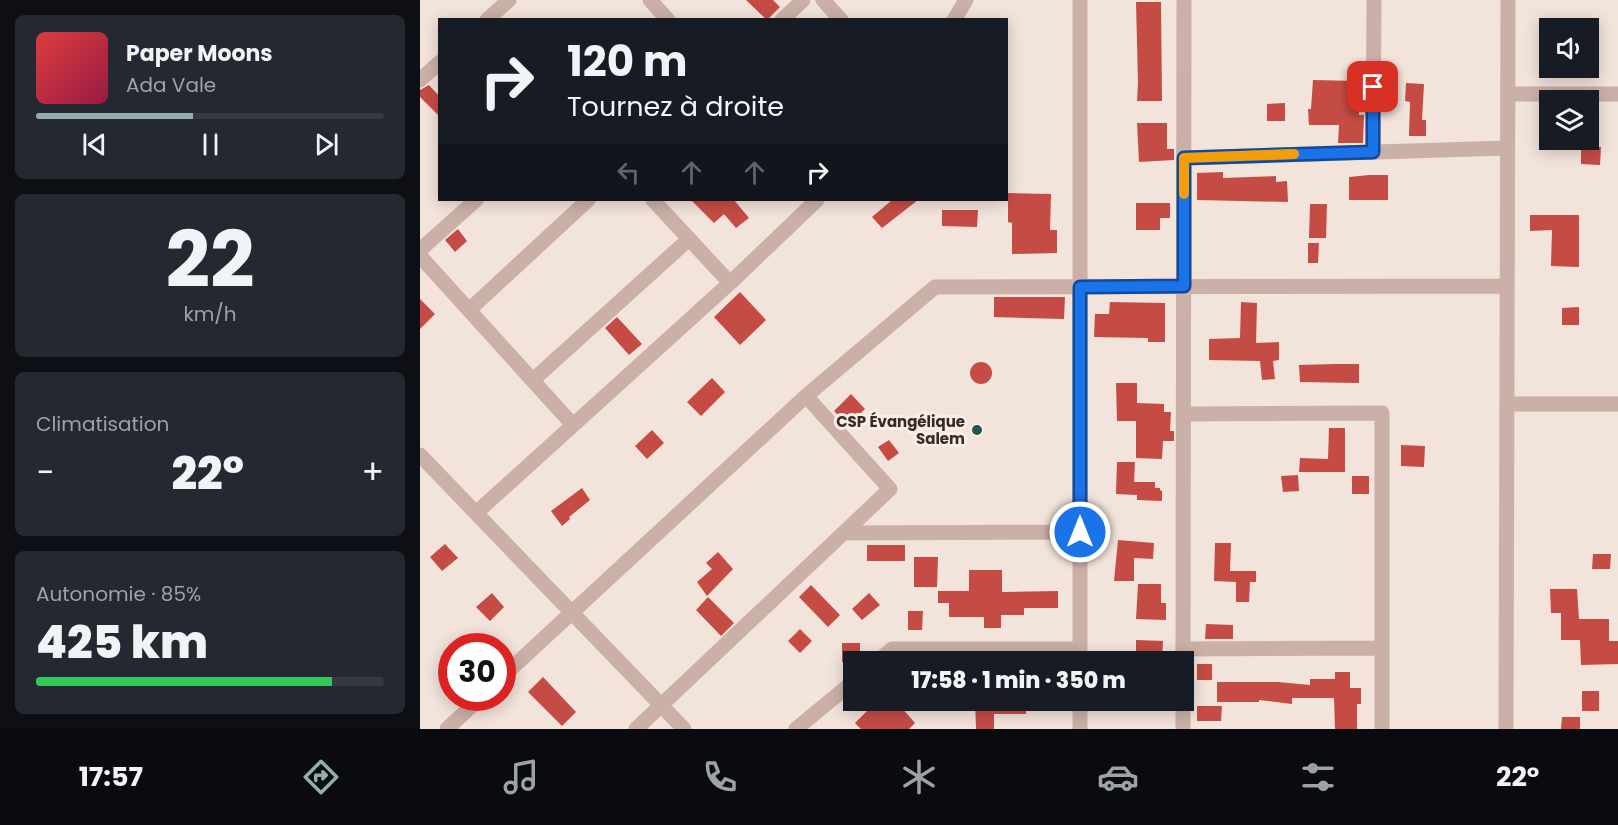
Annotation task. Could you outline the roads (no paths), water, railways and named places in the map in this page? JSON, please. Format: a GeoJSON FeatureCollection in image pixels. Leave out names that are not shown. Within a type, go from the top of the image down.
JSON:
{"type":"FeatureCollection","features":[{"type":"Feature","properties":{"kind":"street"},"geometry":{"type":"LineString","coordinates":[[489,18],[509,0]]}},
{"type":"Feature","properties":{"kind":"street"},"geometry":{"type":"LineString","coordinates":[[650,0],[666,18]]}},
{"type":"Feature","properties":{"kind":"street"},"geometry":{"type":"LineString","coordinates":[[784,18],[803,0]]}},
{"type":"Feature","properties":{"kind":"street"},"geometry":{"type":"LineString","coordinates":[[823,0],[839,18]]}},
{"type":"Feature","properties":{"kind":"street"},"geometry":{"type":"LineString","coordinates":[[955,18],[966,0]]}},
{"type":"Feature","properties":{"kind":"street"},"geometry":{"type":"LineString","coordinates":[[1080,0],[1080,651]]}},
{"type":"Feature","properties":{"kind":"street"},"geometry":{"type":"LineString","coordinates":[[1184,0],[1184,651]]}},
{"type":"Feature","properties":{"kind":"street"},"geometry":{"type":"LineString","coordinates":[[1373,152],[1374,0]]}},
{"type":"Feature","properties":{"kind":"street"},"geometry":{"type":"LineString","coordinates":[[1506,729],[1508,0]]}},
{"type":"Feature","properties":{"kind":"street"},"geometry":{"type":"LineString","coordinates":[[420,80],[438,64]]}},
{"type":"Feature","properties":{"kind":"street"},"geometry":{"type":"LineString","coordinates":[[1508,94],[1618,94]]}},
{"type":"Feature","properties":{"kind":"street"},"geometry":{"type":"LineString","coordinates":[[1184,158],[1508,148]]}},
{"type":"Feature","properties":{"kind":"street"},"geometry":{"type":"LineString","coordinates":[[420,250],[475,201]]}},
{"type":"Feature","properties":{"kind":"street"},"geometry":{"type":"LineString","coordinates":[[469,310],[587,201]]}},
{"type":"Feature","properties":{"kind":"street"},"geometry":{"type":"LineString","coordinates":[[654,201],[730,283]]}},
{"type":"Feature","properties":{"kind":"street"},"geometry":{"type":"LineString","coordinates":[[476,513],[730,283],[816,201]]}},
{"type":"Feature","properties":{"kind":"street"},"geometry":{"type":"LineString","coordinates":[[533,381],[689,238]]}},
{"type":"Feature","properties":{"kind":"street"},"geometry":{"type":"LineString","coordinates":[[420,256],[573,425]]}},
{"type":"Feature","properties":{"kind":"street"},"geometry":{"type":"LineString","coordinates":[[516,664],[806,396],[935,287],[1507,286]]}},
{"type":"Feature","properties":{"kind":"street"},"geometry":{"type":"LineString","coordinates":[[636,729],[890,489],[806,396]]}},
{"type":"Feature","properties":{"kind":"street"},"geometry":{"type":"LineString","coordinates":[[1507,404],[1618,404]]}},
{"type":"Feature","properties":{"kind":"street"},"geometry":{"type":"LineString","coordinates":[[1184,414],[1382,413],[1382,729]]}},
{"type":"Feature","properties":{"kind":"street"},"geometry":{"type":"LineString","coordinates":[[420,455],[684,729]]}},
{"type":"Feature","properties":{"kind":"street"},"geometry":{"type":"LineString","coordinates":[[844,533],[1080,532]]}},
{"type":"Feature","properties":{"kind":"street"},"geometry":{"type":"LineString","coordinates":[[1194,655],[1382,648]]}},
{"type":"Feature","properties":{"kind":"street"},"geometry":{"type":"LineString","coordinates":[[890,651],[892,649],[955,651]]}},
{"type":"Feature","properties":{"kind":"street"},"geometry":{"type":"LineString","coordinates":[[796,729],[843,690]]}},
{"type":"Feature","properties":{"kind":"street"},"geometry":{"type":"LineString","coordinates":[[447,729],[466,711]]}},
{"type":"Feature","properties":{"kind":"street"},"geometry":{"type":"LineString","coordinates":[[1080,711],[1080,729]]}},
{"type":"Feature","properties":{"kind":"street"},"geometry":{"type":"LineString","coordinates":[[1183,711],[1183,729]]}},
{"type":"Feature","properties":{"kind":"place","name":"CSP Évangélique Salem"},"geometry":{"type":"Point","coordinates":[977,430]}}]}
